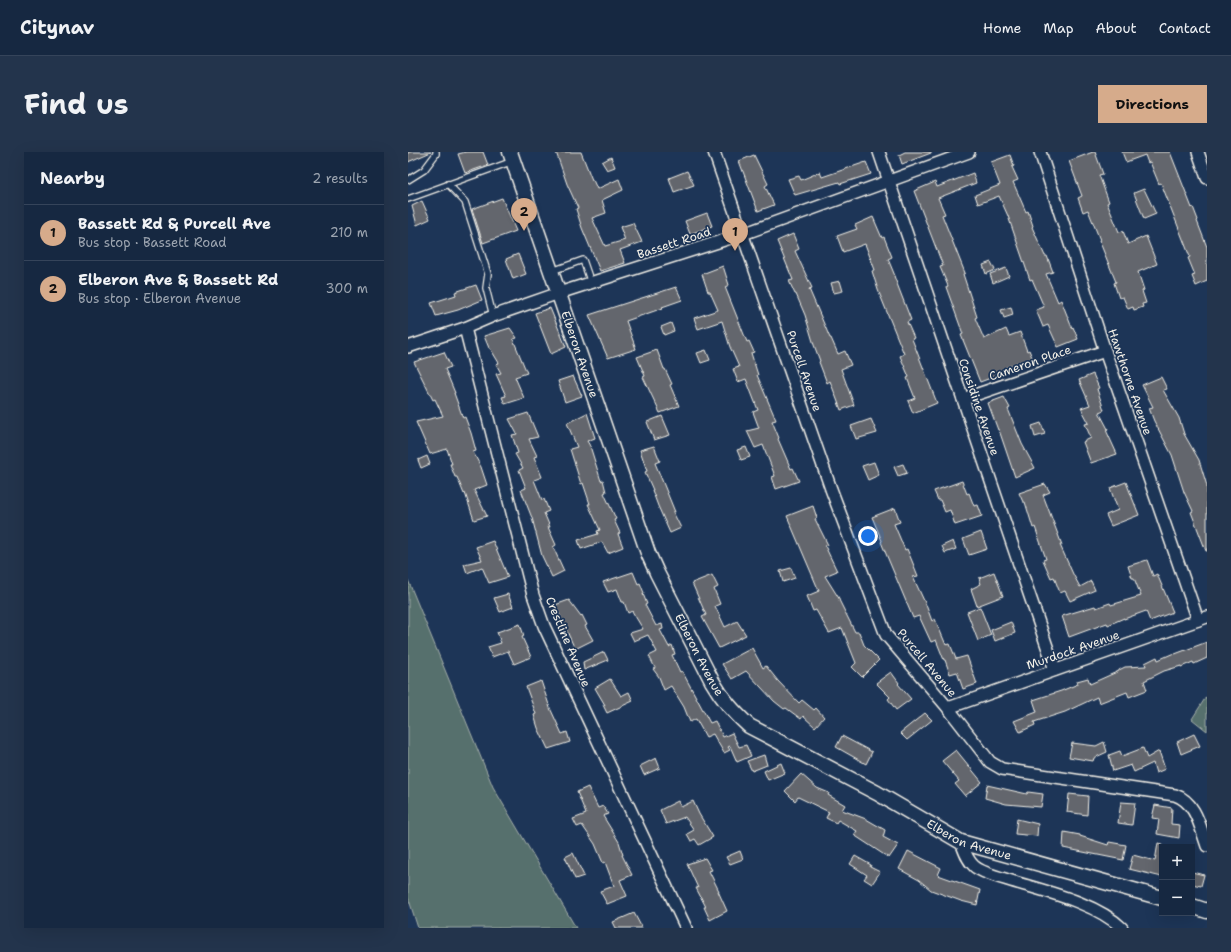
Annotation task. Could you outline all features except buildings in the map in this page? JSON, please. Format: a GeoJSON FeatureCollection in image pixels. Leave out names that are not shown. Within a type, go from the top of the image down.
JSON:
{"type":"FeatureCollection","features":[{"type":"Feature","properties":{"kind":"street","name":"Purcell Avenue"},"geometry":{"type":"LineString","coordinates":[[714,152],[831,489],[886,635],[948,708],[990,762],[1002,769],[1181,797],[1194,809],[1207,846]]}},
{"type":"Feature","properties":{"kind":"street","name":"Considine Avenue"},"geometry":{"type":"LineString","coordinates":[[879,152],[1055,670]]}},
{"type":"Feature","properties":{"kind":"street","name":"Bassett Road"},"geometry":{"type":"LineString","coordinates":[[408,346],[465,328],[493,316],[560,293],[743,234],[890,182],[969,152]]}},
{"type":"Feature","properties":{"kind":"street","name":"Hawthorne Avenue"},"geometry":{"type":"LineString","coordinates":[[1040,152],[1105,351],[1203,618]]}},
{"type":"Feature","properties":{"kind":"street"},"geometry":{"type":"LineString","coordinates":[[1198,152],[1207,177]]}},
{"type":"Feature","properties":{"kind":"street","name":"Elberon Avenue"},"geometry":{"type":"LineString","coordinates":[[512,156],[648,553],[721,696],[732,710],[750,726],[877,793],[961,842],[1159,897]]}},
{"type":"Feature","properties":{"kind":"street","name":"Crestline Avenue"},"geometry":{"type":"LineString","coordinates":[[465,328],[533,595],[544,626],[686,928]]}},
{"type":"Feature","properties":{"kind":"street","name":"Cameron Place"},"geometry":{"type":"LineString","coordinates":[[963,399],[1105,351]]}},
{"type":"Feature","properties":{"kind":"street","name":"Murdock Avenue"},"geometry":{"type":"LineString","coordinates":[[948,708],[1203,618]]}},
{"type":"Feature","properties":{"kind":"street"},"geometry":{"type":"LineString","coordinates":[[961,842],[969,860],[974,867],[1079,903],[1106,915],[1122,928]]}},
{"type":"Feature","properties":{"kind":"street"},"geometry":{"type":"LineString","coordinates":[[1195,907],[1207,911]]}},
{"type":"Feature","properties":{"kind":"lane"},"geometry":{"type":"LineString","coordinates":[[408,180],[424,170],[436,152]]}},
{"type":"Feature","properties":{"kind":"lane"},"geometry":{"type":"LineString","coordinates":[[408,199],[448,184],[512,156]]}},
{"type":"Feature","properties":{"kind":"lane"},"geometry":{"type":"LineString","coordinates":[[448,184],[465,202],[488,274],[486,288],[493,316]]}},
{"type":"Feature","properties":{"kind":"lane"},"geometry":{"type":"LineString","coordinates":[[552,271],[583,260],[591,283]]}},
{"type":"Feature","properties":{"kind":"green space"},"geometry":{"type":"Polygon","coordinates":[[[408,580],[493,787],[576,928],[418,928],[408,897],[408,580]]]}},
{"type":"Feature","properties":{"kind":"green space"},"geometry":{"type":"Polygon","coordinates":[[[1207,697],[1207,731],[1192,719],[1207,697]]]}},
{"type":"Feature","properties":{"kind":"place","name":"Elberon Ave & Bassett Rd"},"geometry":{"type":"Point","coordinates":[524,231]}},
{"type":"Feature","properties":{"kind":"place","name":"Bassett Rd & Purcell Ave"},"geometry":{"type":"Point","coordinates":[735,251]}}]}
